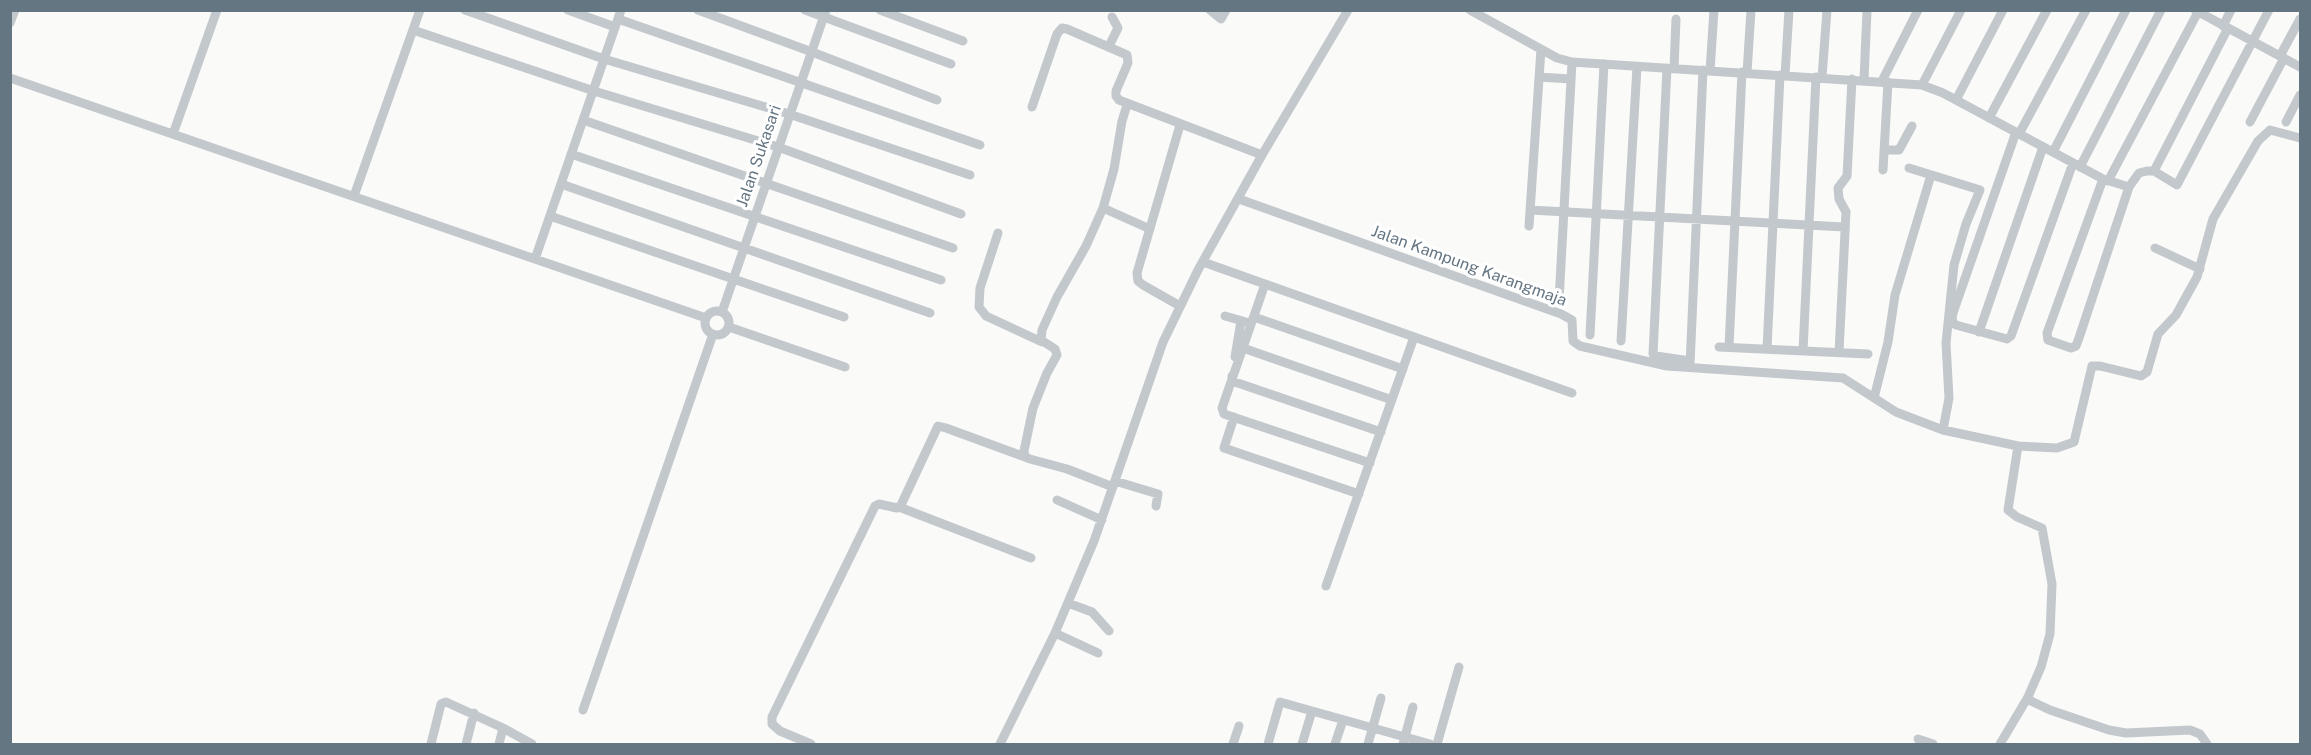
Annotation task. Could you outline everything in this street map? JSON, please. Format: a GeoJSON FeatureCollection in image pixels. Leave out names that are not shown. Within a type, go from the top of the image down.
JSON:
{"type":"FeatureCollection","features":[{"type":"Feature","properties":{"kind":"street"},"geometry":{"type":"LineString","coordinates":[[10,23],[15,10]]}},
{"type":"Feature","properties":{"kind":"street"},"geometry":{"type":"LineString","coordinates":[[172,134],[217,10]]}},
{"type":"Feature","properties":{"kind":"street"},"geometry":{"type":"LineString","coordinates":[[354,196],[420,10]]}},
{"type":"Feature","properties":{"kind":"street"},"geometry":{"type":"LineString","coordinates":[[465,10],[604,59],[789,114],[970,176]]}},
{"type":"Feature","properties":{"kind":"street"},"geometry":{"type":"LineString","coordinates":[[568,10],[618,19],[980,145]]}},
{"type":"Feature","properties":{"kind":"street"},"geometry":{"type":"LineString","coordinates":[[698,10],[937,100]]}},
{"type":"Feature","properties":{"kind":"street"},"geometry":{"type":"LineString","coordinates":[[805,10],[825,14],[951,64]]}},
{"type":"Feature","properties":{"kind":"street"},"geometry":{"type":"LineString","coordinates":[[880,10],[963,41]]}},
{"type":"Feature","properties":{"kind":"street"},"geometry":{"type":"LineString","coordinates":[[1210,10],[1221,19],[1226,10]]}},
{"type":"Feature","properties":{"kind":"street"},"geometry":{"type":"LineString","coordinates":[[1000,744],[1068,603],[1102,520],[1156,358],[1180,306],[1262,155],[1348,10]]}},
{"type":"Feature","properties":{"kind":"street"},"geometry":{"type":"LineString","coordinates":[[1470,10],[1557,58],[1572,62],[1923,85],[1956,100],[2105,180],[2130,187]]}},
{"type":"Feature","properties":{"kind":"street"},"geometry":{"type":"LineString","coordinates":[[1676,19],[1670,68],[1659,218],[1653,354],[1690,364],[1707,70],[1714,10]]}},
{"type":"Feature","properties":{"kind":"street"},"geometry":{"type":"LineString","coordinates":[[1729,347],[1734,221],[1744,73],[1751,10]]}},
{"type":"Feature","properties":{"kind":"street"},"geometry":{"type":"LineString","coordinates":[[1767,349],[1772,223],[1782,75],[1789,10]]}},
{"type":"Feature","properties":{"kind":"street"},"geometry":{"type":"LineString","coordinates":[[1803,351],[1808,224],[1819,77],[1827,10]]}},
{"type":"Feature","properties":{"kind":"street"},"geometry":{"type":"LineString","coordinates":[[1883,170],[1885,82],[1918,10]]}},
{"type":"Feature","properties":{"kind":"street"},"geometry":{"type":"LineString","coordinates":[[1923,85],[1961,10]]}},
{"type":"Feature","properties":{"kind":"street"},"geometry":{"type":"LineString","coordinates":[[1956,100],[2003,10]]}},
{"type":"Feature","properties":{"kind":"street"},"geometry":{"type":"LineString","coordinates":[[1989,118],[2047,10]]}},
{"type":"Feature","properties":{"kind":"street"},"geometry":{"type":"LineString","coordinates":[[2085,10],[2018,133],[1952,317],[1956,325],[2007,339],[2011,336],[2077,165],[2161,10]]}},
{"type":"Feature","properties":{"kind":"street"},"geometry":{"type":"LineString","coordinates":[[2053,152],[2126,10]]}},
{"type":"Feature","properties":{"kind":"street"},"geometry":{"type":"LineString","coordinates":[[2154,171],[2226,27],[2231,10]]}},
{"type":"Feature","properties":{"kind":"street"},"geometry":{"type":"LineString","coordinates":[[2269,10],[2252,41],[2177,185],[2154,171],[2139,173],[2130,187],[2076,346],[2071,348],[2048,340],[2047,333],[2105,180],[2197,11],[2226,27],[2252,41],[2301,67]]}},
{"type":"Feature","properties":{"kind":"street"},"geometry":{"type":"LineString","coordinates":[[1864,80],[1867,11]]}},
{"type":"Feature","properties":{"kind":"street","name":"Jalan Sukasari"},"geometry":{"type":"LineString","coordinates":[[722,312],[799,83],[825,14]]}},
{"type":"Feature","properties":{"kind":"street"},"geometry":{"type":"LineString","coordinates":[[1109,46],[1118,28],[1112,17]]}},
{"type":"Feature","properties":{"kind":"street"},"geometry":{"type":"LineString","coordinates":[[535,259],[618,19]]}},
{"type":"Feature","properties":{"kind":"street"},"geometry":{"type":"LineString","coordinates":[[2250,122],[2301,19]]}},
{"type":"Feature","properties":{"kind":"street"},"geometry":{"type":"LineString","coordinates":[[1032,106],[1057,34],[1062,28],[1109,46],[1128,57],[1116,94],[1117,98],[1127,105],[1262,155]]}},
{"type":"Feature","properties":{"kind":"street"},"geometry":{"type":"LineString","coordinates":[[413,30],[594,91],[778,147],[961,214]]}},
{"type":"Feature","properties":{"kind":"street"},"geometry":{"type":"LineString","coordinates":[[1529,226],[1541,49]]}},
{"type":"Feature","properties":{"kind":"street"},"geometry":{"type":"LineString","coordinates":[[1559,301],[1572,62]]}},
{"type":"Feature","properties":{"kind":"street"},"geometry":{"type":"LineString","coordinates":[[1590,335],[1604,64]]}},
{"type":"Feature","properties":{"kind":"street"},"geometry":{"type":"LineString","coordinates":[[1621,341],[1637,67]]}},
{"type":"Feature","properties":{"kind":"street"},"geometry":{"type":"LineString","coordinates":[[1539,77],[1571,80]]}},
{"type":"Feature","properties":{"kind":"street"},"geometry":{"type":"LineString","coordinates":[[10,78],[706,318]]}},
{"type":"Feature","properties":{"kind":"street"},"geometry":{"type":"LineString","coordinates":[[1839,352],[1845,212],[1838,193],[1841,183],[1847,176],[1852,79]]}},
{"type":"Feature","properties":{"kind":"street"},"geometry":{"type":"LineString","coordinates":[[2286,122],[2301,95]]}},
{"type":"Feature","properties":{"kind":"street"},"geometry":{"type":"LineString","coordinates":[[1042,342],[1041,335],[1048,314],[1086,246],[1103,208],[1114,169],[1119,133],[1127,105]]}},
{"type":"Feature","properties":{"kind":"street"},"geometry":{"type":"LineString","coordinates":[[583,120],[953,248]]}},
{"type":"Feature","properties":{"kind":"street"},"geometry":{"type":"LineString","coordinates":[[1180,125],[1138,267],[1138,281],[1180,306]]}},
{"type":"Feature","properties":{"kind":"street"},"geometry":{"type":"LineString","coordinates":[[1884,150],[1899,150],[1912,126]]}},
{"type":"Feature","properties":{"kind":"street","name":"Jalan Kampung Karangmaja"},"geometry":{"type":"LineString","coordinates":[[1239,199],[1561,314],[1572,320],[1572,339],[1576,345],[1658,364],[1690,364],[1843,378],[1896,412],[1943,430],[2018,446],[2057,448],[2074,442],[2092,366],[2141,376],[2146,374],[2158,334],[2176,315],[2200,269],[2213,219],[2264,133],[2274,130],[2301,138]]}},
{"type":"Feature","properties":{"kind":"street"},"geometry":{"type":"LineString","coordinates":[[1979,332],[2043,147]]}},
{"type":"Feature","properties":{"kind":"street"},"geometry":{"type":"LineString","coordinates":[[571,154],[941,280]]}},
{"type":"Feature","properties":{"kind":"street"},"geometry":{"type":"LineString","coordinates":[[1909,168],[1980,190],[1966,224],[1954,265],[1946,343],[1949,399],[1943,430]]}},
{"type":"Feature","properties":{"kind":"street"},"geometry":{"type":"LineString","coordinates":[[1874,398],[1888,342],[1895,295],[1931,175]]}},
{"type":"Feature","properties":{"kind":"street"},"geometry":{"type":"LineString","coordinates":[[561,184],[930,313]]}},
{"type":"Feature","properties":{"kind":"street"},"geometry":{"type":"LineString","coordinates":[[1103,208],[1150,229]]}},
{"type":"Feature","properties":{"kind":"street"},"geometry":{"type":"LineString","coordinates":[[1530,210],[1844,227]]}},
{"type":"Feature","properties":{"kind":"street"},"geometry":{"type":"LineString","coordinates":[[550,216],[844,317]]}},
{"type":"Feature","properties":{"kind":"street"},"geometry":{"type":"LineString","coordinates":[[998,233],[980,288],[979,308],[986,316],[1055,349],[1057,355],[1033,408],[1024,445],[1025,457]]}},
{"type":"Feature","properties":{"kind":"street"},"geometry":{"type":"LineString","coordinates":[[2155,248],[2200,269]]}},
{"type":"Feature","properties":{"kind":"street"},"geometry":{"type":"LineString","coordinates":[[1203,262],[1572,393]]}},
{"type":"Feature","properties":{"kind":"street"},"geometry":{"type":"LineString","coordinates":[[1265,284],[1222,408],[1224,414],[1370,463]]}},
{"type":"Feature","properties":{"kind":"street"},"geometry":{"type":"LineString","coordinates":[[715,311],[722,312],[729,320],[729,327],[724,333],[713,334],[705,326],[706,318],[715,311]]}},
{"type":"Feature","properties":{"kind":"street"},"geometry":{"type":"LineString","coordinates":[[1225,316],[1241,321],[1253,320],[1403,369]]}},
{"type":"Feature","properties":{"kind":"street"},"geometry":{"type":"LineString","coordinates":[[1232,381],[1241,321]]}},
{"type":"Feature","properties":{"kind":"street"},"geometry":{"type":"LineString","coordinates":[[729,327],[845,367]]}},
{"type":"Feature","properties":{"kind":"street"},"geometry":{"type":"LineString","coordinates":[[583,710],[713,334]]}},
{"type":"Feature","properties":{"kind":"street"},"geometry":{"type":"LineString","coordinates":[[1326,586],[1414,337]]}},
{"type":"Feature","properties":{"kind":"street"},"geometry":{"type":"LineString","coordinates":[[1719,347],[1868,354]]}},
{"type":"Feature","properties":{"kind":"street"},"geometry":{"type":"LineString","coordinates":[[1243,348],[1392,400]]}},
{"type":"Feature","properties":{"kind":"street"},"geometry":{"type":"LineString","coordinates":[[1232,381],[1381,432]]}},
{"type":"Feature","properties":{"kind":"street"},"geometry":{"type":"LineString","coordinates":[[1234,417],[1224,448],[1359,494]]}},
{"type":"Feature","properties":{"kind":"street"},"geometry":{"type":"LineString","coordinates":[[899,507],[938,426],[1025,457],[1114,484],[1158,494],[1156,506]]}},
{"type":"Feature","properties":{"kind":"street"},"geometry":{"type":"LineString","coordinates":[[2000,744],[2028,697],[2041,667],[2049,634],[2052,584],[2042,528],[2017,518],[2008,510],[2018,446]]}},
{"type":"Feature","properties":{"kind":"street"},"geometry":{"type":"LineString","coordinates":[[1056,500],[1102,520]]}},
{"type":"Feature","properties":{"kind":"street"},"geometry":{"type":"LineString","coordinates":[[811,744],[773,726],[772,721],[777,705],[875,506],[879,504],[899,507],[1031,558]]}},
{"type":"Feature","properties":{"kind":"street"},"geometry":{"type":"LineString","coordinates":[[1068,603],[1092,612],[1109,631]]}},
{"type":"Feature","properties":{"kind":"street"},"geometry":{"type":"LineString","coordinates":[[1055,633],[1098,653]]}},
{"type":"Feature","properties":{"kind":"street"},"geometry":{"type":"LineString","coordinates":[[1437,744],[1459,667]]}},
{"type":"Feature","properties":{"kind":"street"},"geometry":{"type":"LineString","coordinates":[[2028,697],[2031,701],[2050,710],[2109,730],[2126,733],[2190,730],[2200,734],[2207,744]]}},
{"type":"Feature","properties":{"kind":"street"},"geometry":{"type":"LineString","coordinates":[[1368,744],[1382,698]]}},
{"type":"Feature","properties":{"kind":"street"},"geometry":{"type":"LineString","coordinates":[[431,744],[441,704],[450,702],[532,744]]}},
{"type":"Feature","properties":{"kind":"street"},"geometry":{"type":"LineString","coordinates":[[1268,744],[1280,702],[1373,728],[1404,741],[1430,744]]}},
{"type":"Feature","properties":{"kind":"street"},"geometry":{"type":"LineString","coordinates":[[1404,741],[1413,707]]}},
{"type":"Feature","properties":{"kind":"street"},"geometry":{"type":"LineString","coordinates":[[1302,744],[1312,711]]}},
{"type":"Feature","properties":{"kind":"street"},"geometry":{"type":"LineString","coordinates":[[466,744],[474,713]]}},
{"type":"Feature","properties":{"kind":"street"},"geometry":{"type":"LineString","coordinates":[[1335,744],[1343,720]]}},
{"type":"Feature","properties":{"kind":"street"},"geometry":{"type":"LineString","coordinates":[[1233,744],[1239,726]]}},
{"type":"Feature","properties":{"kind":"street"},"geometry":{"type":"LineString","coordinates":[[499,744],[503,728]]}},
{"type":"Feature","properties":{"kind":"street"},"geometry":{"type":"LineString","coordinates":[[1918,739],[1933,744]]}}]}
